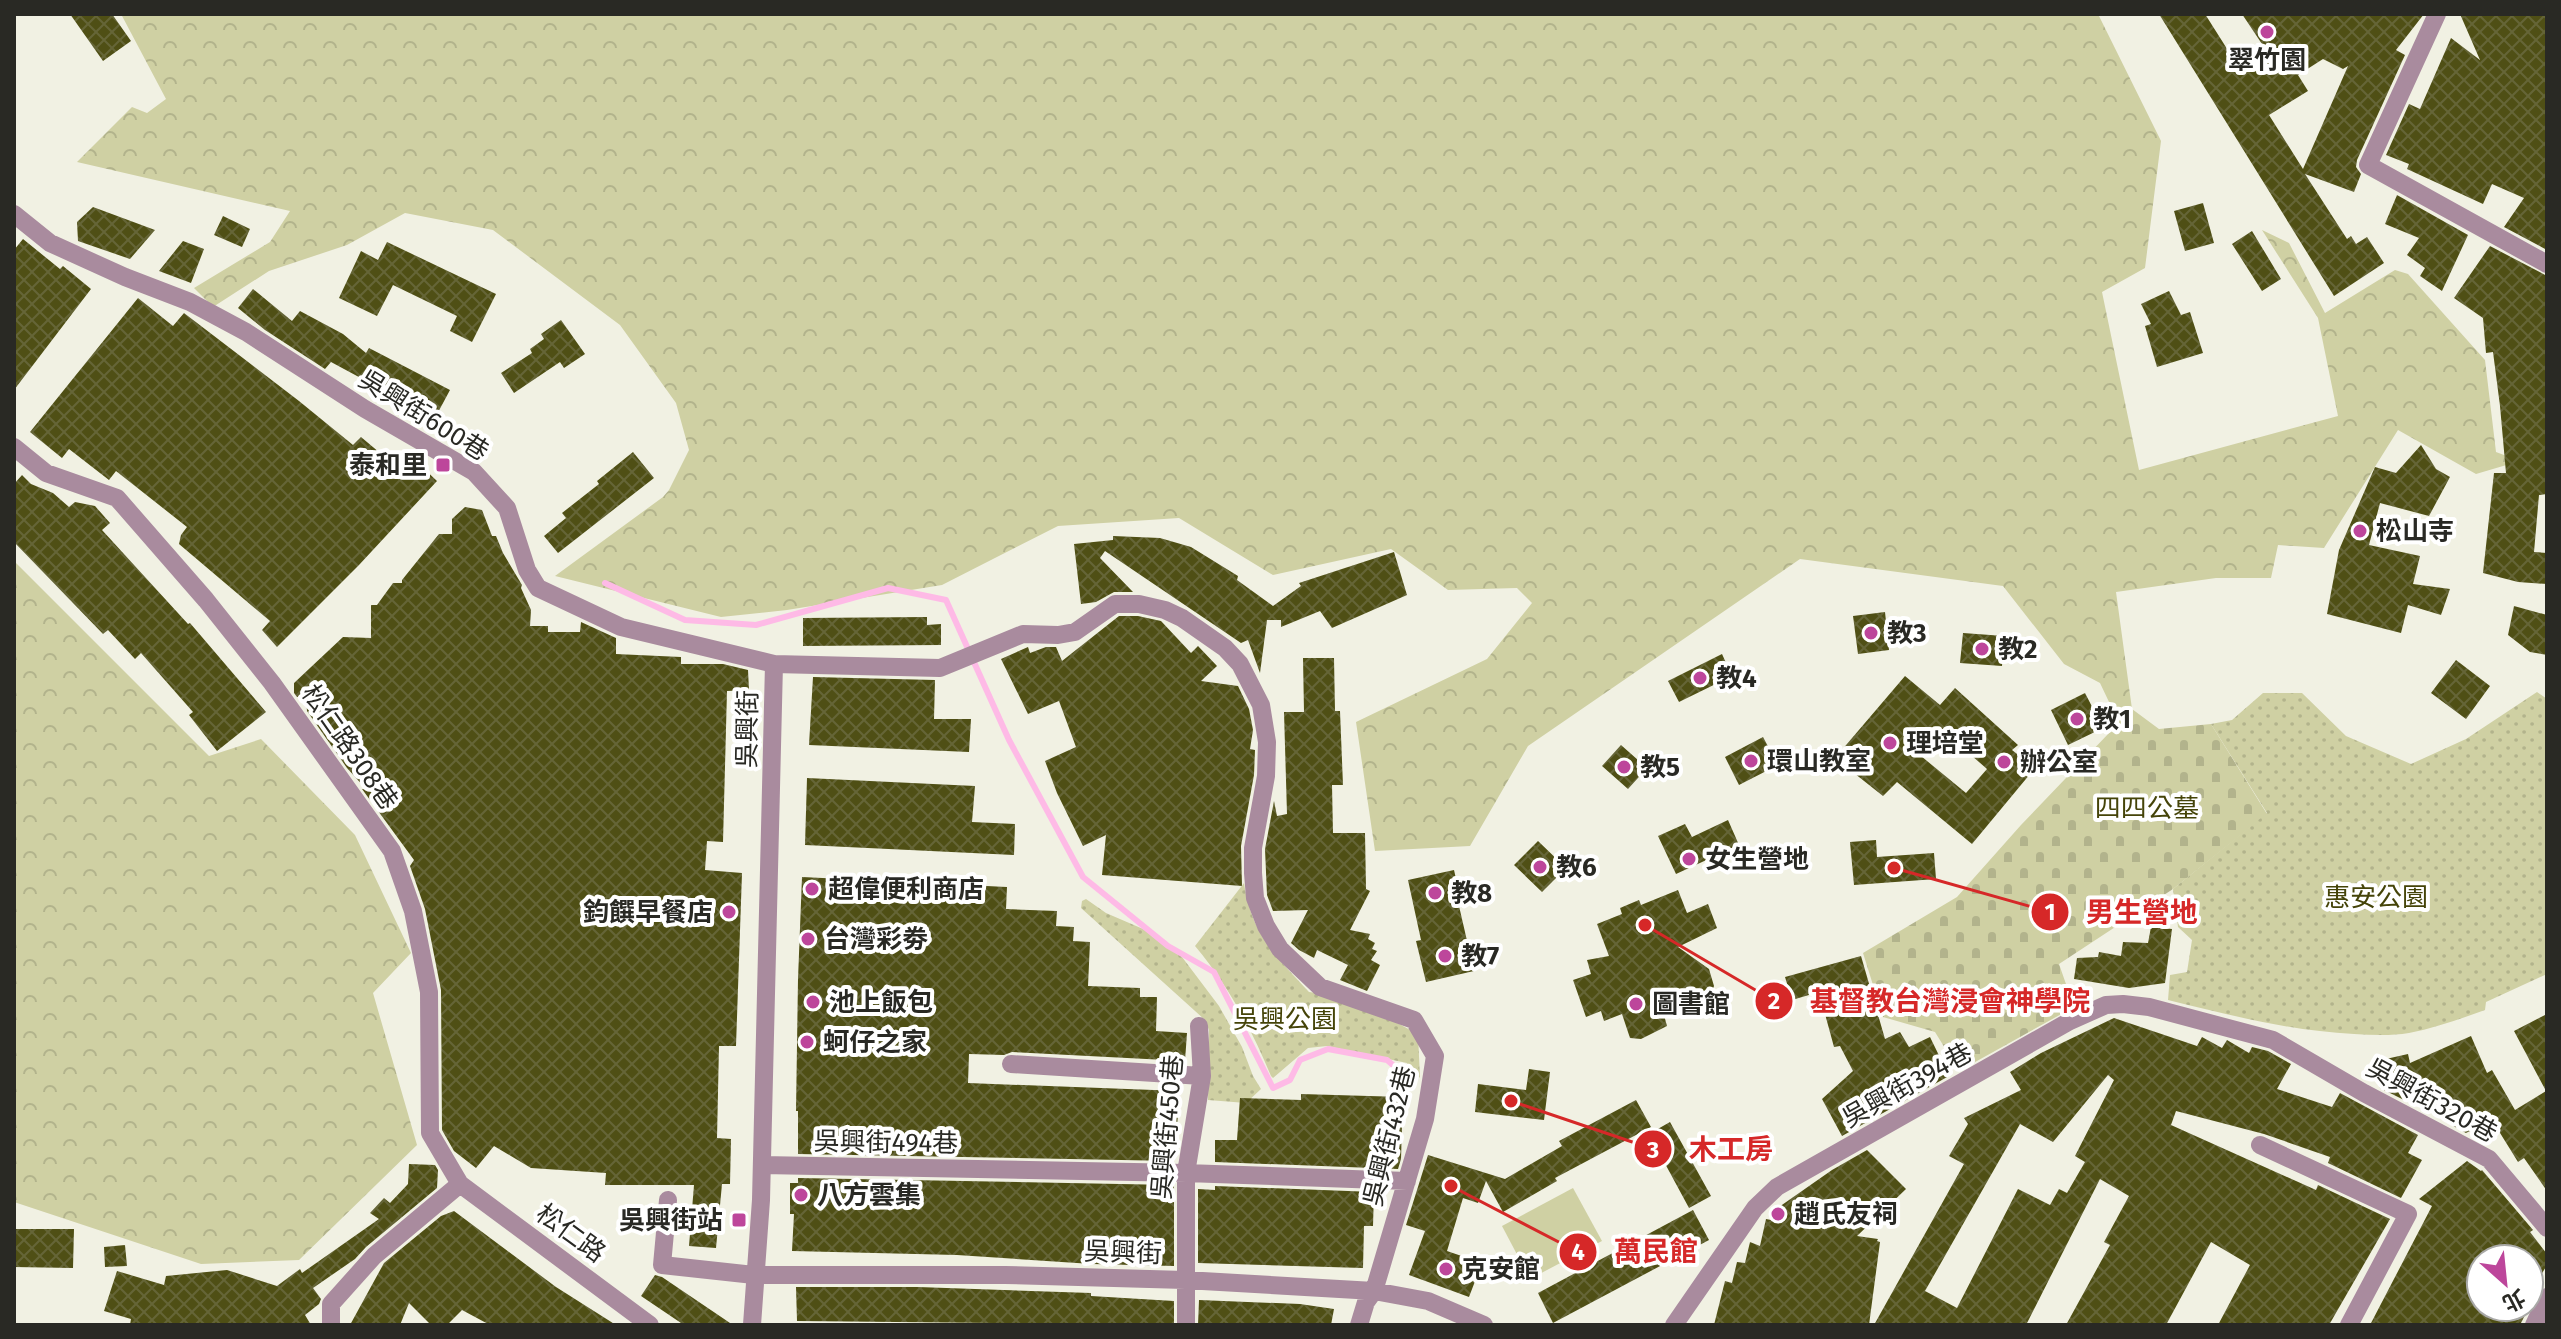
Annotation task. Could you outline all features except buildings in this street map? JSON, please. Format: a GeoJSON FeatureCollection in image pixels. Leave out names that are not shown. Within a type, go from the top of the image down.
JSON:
{"type":"FeatureCollection","features":[{"type":"Feature","properties":{"kind":"street"},"geometry":{"type":"LineString","coordinates":[[2437,14],[2368,165],[2547,264]]}},
{"type":"Feature","properties":{"kind":"street","name":"吳興街600巷"},"geometry":{"type":"LineString","coordinates":[[14,214],[50,243],[190,302],[246,332],[365,409],[474,472],[507,508],[527,570],[538,588],[621,627],[774,664],[940,668],[986,650]]}},
{"type":"Feature","properties":{"kind":"street","name":"松仁路308巷"},"geometry":{"type":"LineString","coordinates":[[14,447],[46,473],[117,498],[206,600],[272,683],[392,851],[413,911],[429,992],[430,1133],[460,1184]]}},
{"type":"Feature","properties":{"kind":"street","name":"吳興街432巷"},"geometry":{"type":"LineString","coordinates":[[986,650],[1023,634],[1075,632],[1115,604],[1139,604],[1182,618],[1225,648],[1250,680],[1261,705],[1267,734],[1266,776],[1253,848],[1255,898],[1266,926],[1280,949],[1320,987],[1414,1020],[1435,1056],[1425,1119],[1374,1291],[1366,1302],[1359,1325]]}},
{"type":"Feature","properties":{"kind":"street","name":"吳興街"},"geometry":{"type":"LineString","coordinates":[[752,1325],[762,1165],[774,664]]}},
{"type":"Feature","properties":{"kind":"street","name":"吳興街394巷"},"geometry":{"type":"LineString","coordinates":[[1674,1325],[1755,1208],[1777,1187],[2097,1008],[2123,1004],[2149,1007],[2273,1040]]}},
{"type":"Feature","properties":{"kind":"street","name":"吳興街450巷"},"geometry":{"type":"LineString","coordinates":[[1186,1325],[1186,1173],[1202,1076],[1199,1026]]}},
{"type":"Feature","properties":{"kind":"street","name":"吳興街320巷"},"geometry":{"type":"LineString","coordinates":[[2273,1040],[2364,1093],[2489,1159],[2547,1228]]}},
{"type":"Feature","properties":{"kind":"street"},"geometry":{"type":"LineString","coordinates":[[1011,1064],[1202,1076]]}},
{"type":"Feature","properties":{"kind":"street"},"geometry":{"type":"LineString","coordinates":[[2260,1145],[2408,1214],[2349,1325]]}},
{"type":"Feature","properties":{"kind":"street","name":"吳興街494巷"},"geometry":{"type":"LineString","coordinates":[[762,1165],[1186,1173],[1407,1181]]}},
{"type":"Feature","properties":{"kind":"street"},"geometry":{"type":"LineString","coordinates":[[331,1325],[331,1304],[374,1256],[460,1184]]}},
{"type":"Feature","properties":{"kind":"street","name":"松仁路"},"geometry":{"type":"LineString","coordinates":[[460,1184],[650,1325]]}},
{"type":"Feature","properties":{"kind":"street"},"geometry":{"type":"LineString","coordinates":[[668,1200],[662,1265],[754,1275]]}},
{"type":"Feature","properties":{"kind":"street","name":"吳興街"},"geometry":{"type":"LineString","coordinates":[[754,1275],[1005,1275],[1185,1280],[1374,1291],[1428,1301],[1484,1325]]}},
{"type":"Feature","properties":{"kind":"street"},"geometry":{"type":"LineString","coordinates":[[2534,1325],[2547,1297]]}},
{"type":"Feature","properties":{"kind":"green space"},"geometry":{"type":"Polygon","coordinates":[[[121,14],[2098,14],[2161,141],[2145,268],[2102,292],[2139,470],[2338,416],[2318,318],[2262,230],[2289,243],[2325,313],[2395,270],[2408,274],[2485,360],[2496,452],[2520,461],[2476,474],[2398,430],[2324,548],[2278,545],[2271,578],[2216,578],[2116,592],[2132,709],[2119,723],[2100,683],[2064,664],[2003,586],[1800,559],[1528,746],[1470,846],[1375,851],[1356,722],[1487,659],[1532,603],[1517,588],[1448,590],[1391,549],[1273,575],[1179,518],[1058,526],[942,585],[787,610],[721,617],[555,576],[663,497],[689,450],[676,403],[620,325],[493,230],[405,213],[347,245],[269,271],[213,307],[194,288],[270,242],[290,211],[77,162],[132,107],[147,113],[166,99],[121,14]]]}},
{"type":"Feature","properties":{"kind":"green space"},"geometry":{"type":"Polygon","coordinates":[[[14,561],[209,756],[261,739],[355,835],[411,953],[373,993],[417,1145],[299,1260],[201,1264],[14,1202],[14,561]]]}},
{"type":"Feature","properties":{"kind":"green space","name":"惠安公園"},"geometry":{"type":"Polygon","coordinates":[[[2537,692],[2547,699],[2547,974],[2486,1002],[2485,1010],[2428,1029],[2395,1035],[2307,1030],[2168,1000],[2170,975],[2187,972],[2192,940],[2178,927],[2173,889],[2267,813],[2211,724],[2232,720],[2263,693],[2302,693],[2346,736],[2411,764],[2466,739],[2537,692]]]}},
{"type":"Feature","properties":{"kind":"green space","name":"四四公墓"},"geometry":{"type":"Polygon","coordinates":[[[2132,709],[2159,729],[2211,724],[2267,814],[2173,889],[2059,964],[2074,1007],[1959,1071],[1935,1032],[1883,1017],[1863,953],[1957,897],[2132,709]]]}},
{"type":"Feature","properties":{"kind":"green space","name":"吳興公園"},"geometry":{"type":"Polygon","coordinates":[[[1244,883],[1259,931],[1309,992],[1352,1002],[1418,1034],[1420,1078],[1407,1063],[1327,1046],[1308,1048],[1273,1078],[1271,1076],[1238,1008],[1195,946],[1244,883]]]}},
{"type":"Feature","properties":{"kind":"green space"},"geometry":{"type":"Polygon","coordinates":[[[1086,899],[1106,913],[1157,935],[1182,957],[1219,1006],[1261,1089],[1246,1103],[1208,1100],[1209,1030],[1205,1020],[1081,908],[1082,901],[1086,899]]]}},
{"type":"Feature","properties":{"kind":"green space"},"geometry":{"type":"Polygon","coordinates":[[[1573,1188],[1602,1241],[1530,1279],[1502,1226],[1573,1188]]]}},
{"type":"Feature","properties":{"kind":"waterway"},"geometry":{"type":"LineString","coordinates":[[605,583],[685,620],[756,625],[888,588],[946,600],[1009,740],[1083,877],[1168,946],[1214,972],[1273,1088],[1290,1080],[1300,1060],[1328,1049],[1387,1060],[1408,1078]]}},
{"type":"Feature","properties":{"kind":"place","name":"翠竹園"},"geometry":{"type":"Point","coordinates":[2267,32]}},
{"type":"Feature","properties":{"kind":"place","name":"泰和里"},"geometry":{"type":"Point","coordinates":[443,465]}},
{"type":"Feature","properties":{"kind":"place","name":"松山寺"},"geometry":{"type":"Point","coordinates":[2360,531]}},
{"type":"Feature","properties":{"kind":"place","name":"教3"},"geometry":{"type":"Point","coordinates":[1871,633]}},
{"type":"Feature","properties":{"kind":"place","name":"教2"},"geometry":{"type":"Point","coordinates":[1982,649]}},
{"type":"Feature","properties":{"kind":"place","name":"教4"},"geometry":{"type":"Point","coordinates":[1700,678]}},
{"type":"Feature","properties":{"kind":"place","name":"教1"},"geometry":{"type":"Point","coordinates":[2077,719]}},
{"type":"Feature","properties":{"kind":"place","name":"理培堂"},"geometry":{"type":"Point","coordinates":[1890,743]}},
{"type":"Feature","properties":{"kind":"place","name":"環山教室"},"geometry":{"type":"Point","coordinates":[1751,761]}},
{"type":"Feature","properties":{"kind":"place","name":"辦公室"},"geometry":{"type":"Point","coordinates":[2004,762]}},
{"type":"Feature","properties":{"kind":"place","name":"教5"},"geometry":{"type":"Point","coordinates":[1624,767]}},
{"type":"Feature","properties":{"kind":"place","name":"女生營地"},"geometry":{"type":"Point","coordinates":[1689,859]}},
{"type":"Feature","properties":{"kind":"place","name":"教6"},"geometry":{"type":"Point","coordinates":[1540,867]}},
{"type":"Feature","properties":{"kind":"place","name":"男生營地"},"geometry":{"type":"Point","coordinates":[1894,868]}},
{"type":"Feature","properties":{"kind":"place","name":"超偉便利商店"},"geometry":{"type":"Point","coordinates":[812,889]}},
{"type":"Feature","properties":{"kind":"place","name":"教8"},"geometry":{"type":"Point","coordinates":[1435,893]}},
{"type":"Feature","properties":{"kind":"place","name":"鈞饌早餐店"},"geometry":{"type":"Point","coordinates":[729,912]}},
{"type":"Feature","properties":{"kind":"place","name":"基督教台灣浸會神學院"},"geometry":{"type":"Point","coordinates":[1645,925]}},
{"type":"Feature","properties":{"kind":"place","name":"台灣彩劵"},"geometry":{"type":"Point","coordinates":[808,939]}},
{"type":"Feature","properties":{"kind":"place","name":"教7"},"geometry":{"type":"Point","coordinates":[1445,956]}},
{"type":"Feature","properties":{"kind":"place","name":"池上飯包"},"geometry":{"type":"Point","coordinates":[813,1002]}},
{"type":"Feature","properties":{"kind":"place","name":"圖書館"},"geometry":{"type":"Point","coordinates":[1636,1004]}},
{"type":"Feature","properties":{"kind":"place","name":"蚵仔之家"},"geometry":{"type":"Point","coordinates":[807,1042]}},
{"type":"Feature","properties":{"kind":"place","name":"木工房"},"geometry":{"type":"Point","coordinates":[1511,1101]}},
{"type":"Feature","properties":{"kind":"place","name":"萬民館"},"geometry":{"type":"Point","coordinates":[1451,1186]}},
{"type":"Feature","properties":{"kind":"place","name":"八方雲集"},"geometry":{"type":"Point","coordinates":[801,1195]}},
{"type":"Feature","properties":{"kind":"place","name":"趙氏友祠"},"geometry":{"type":"Point","coordinates":[1778,1214]}},
{"type":"Feature","properties":{"kind":"place","name":"吳興街站"},"geometry":{"type":"Point","coordinates":[739,1220]}},
{"type":"Feature","properties":{"kind":"place","name":"克安館"},"geometry":{"type":"Point","coordinates":[1446,1269]}}]}
